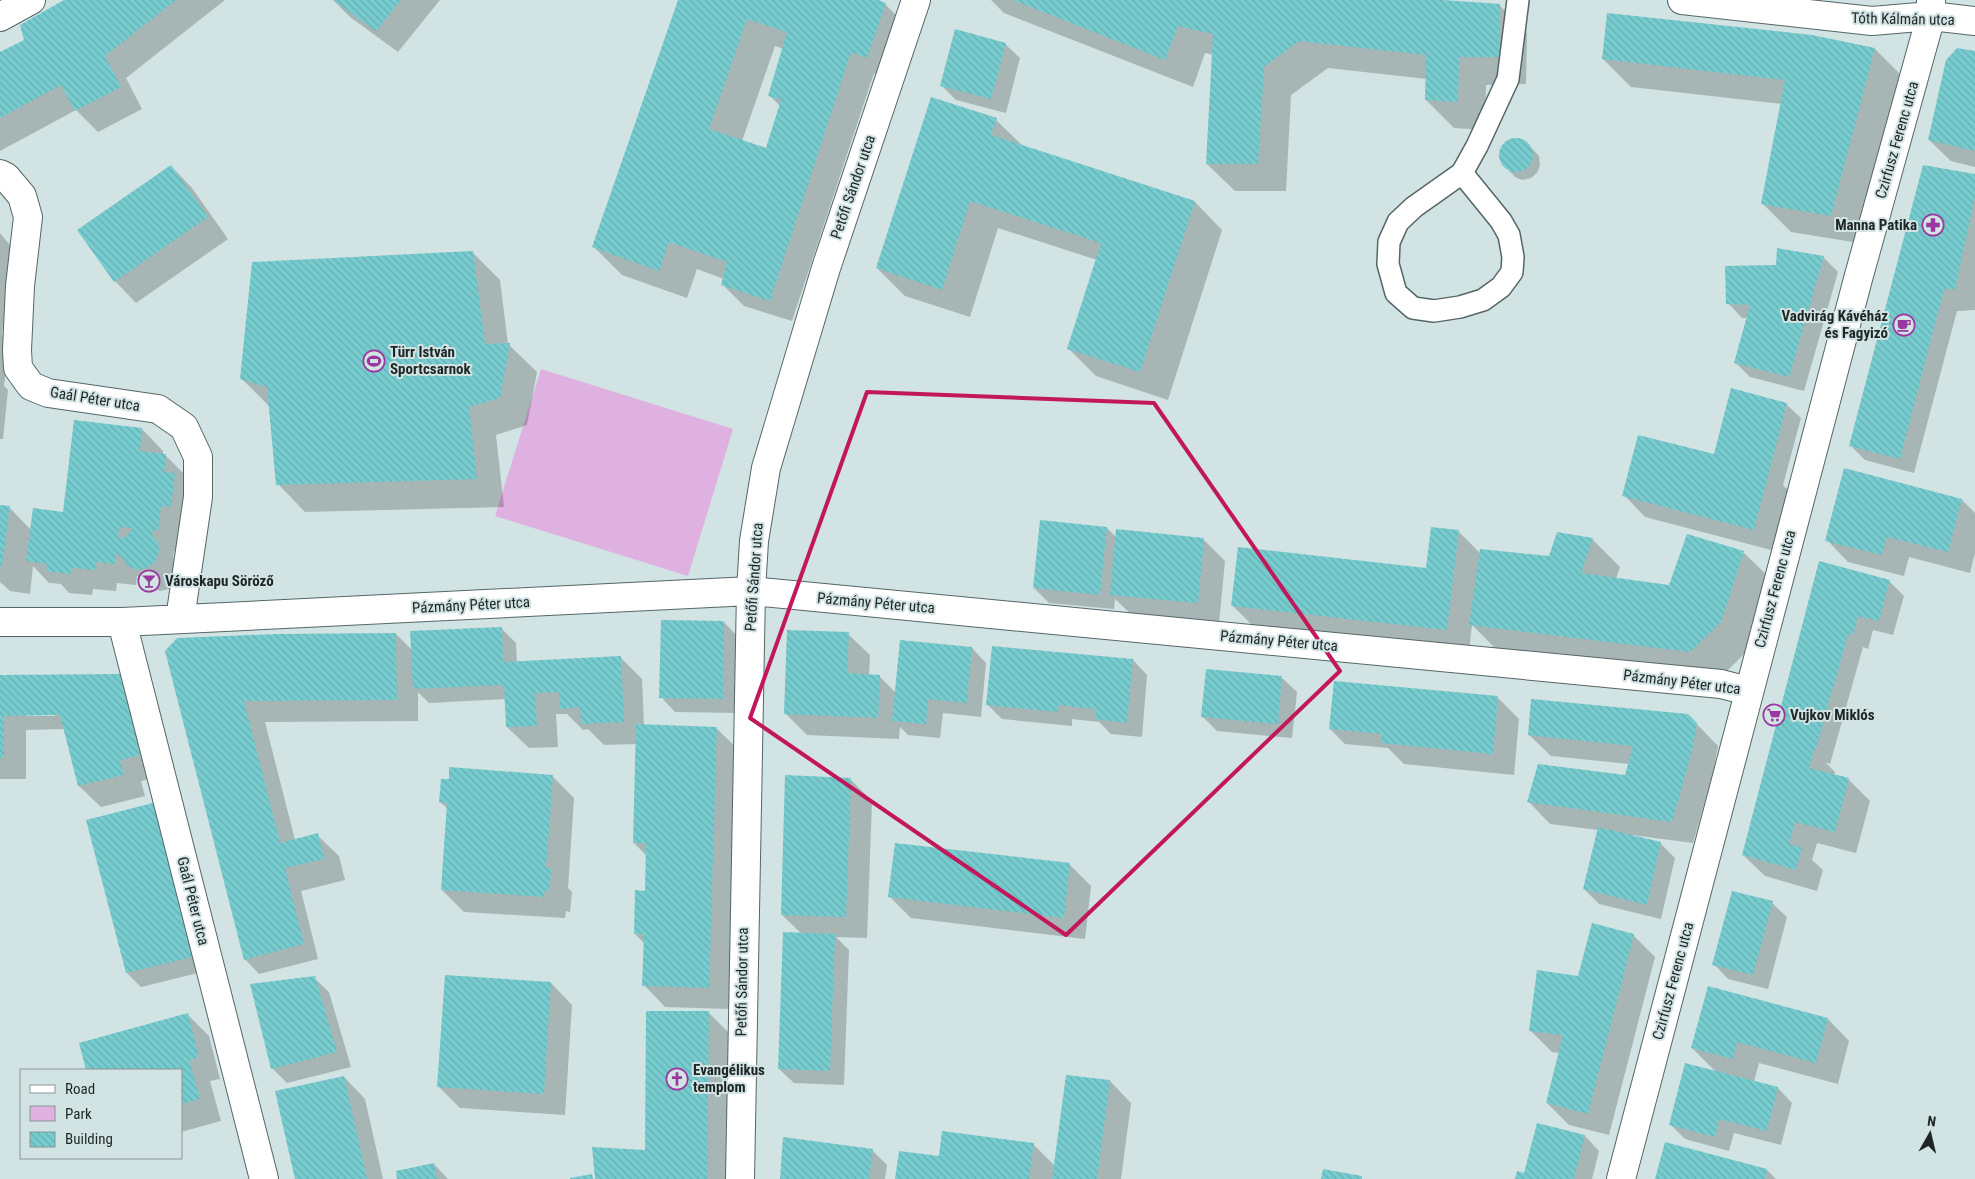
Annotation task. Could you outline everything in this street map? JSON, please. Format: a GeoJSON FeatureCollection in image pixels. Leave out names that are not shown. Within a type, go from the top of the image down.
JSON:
{"type":"FeatureCollection","features":[{"type":"Feature","properties":{"kind":"street"},"geometry":{"type":"LineString","coordinates":[[0,17],[31,0]]}},
{"type":"Feature","properties":{"kind":"street","name":"Petőfi Sándor utca"},"geometry":{"type":"LineString","coordinates":[[740,1179],[751,591],[754,541],[766,468],[826,268],[916,0]]}},
{"type":"Feature","properties":{"kind":"street","name":"Tóth Kálmán utca"},"geometry":{"type":"LineString","coordinates":[[1682,0],[1872,21],[1931,8],[1975,21]]}},
{"type":"Feature","properties":{"kind":"street","name":"Czirfusz Ferenc utca"},"geometry":{"type":"LineString","coordinates":[[1621,1179],[1715,824],[1748,691],[1931,8]]}},
{"type":"Feature","properties":{"kind":"street","name":"Gaál Péter utca"},"geometry":{"type":"LineString","coordinates":[[0,174],[6,177],[22,196],[28,217],[20,286],[18,368],[31,386],[48,393],[158,409],[184,427],[198,457],[198,498],[180,619]]}},
{"type":"Feature","properties":{"kind":"street","name":"Pázmány Péter utca"},"geometry":{"type":"LineString","coordinates":[[0,622],[122,622],[751,591],[1721,684],[1748,691]]}},
{"type":"Feature","properties":{"kind":"street","name":"Gaál Péter utca"},"geometry":{"type":"LineString","coordinates":[[122,622],[264,1179]]}},
{"type":"Feature","properties":{"kind":"lane"},"geometry":{"type":"LineString","coordinates":[[1462,173],[1501,221],[1509,235],[1514,257],[1512,272],[1501,287],[1483,300],[1460,307],[1434,311],[1413,308],[1396,293],[1388,264],[1389,242],[1398,222],[1414,207],[1462,173],[1477,146],[1508,79],[1518,0]]}},
{"type":"Feature","properties":{"kind":"highlighted area"},"geometry":{"type":"Polygon","coordinates":[[[867,392],[1154,403],[1340,671],[1066,935],[750,718],[867,392]]]}},
{"type":"Feature","properties":{"kind":"green space"},"geometry":{"type":"Polygon","coordinates":[[[541,369],[733,429],[688,576],[495,516],[541,369]]]}},
{"type":"Feature","properties":{"kind":"building"},"geometry":{"type":"Polygon","coordinates":[[[64,0],[176,0],[105,56],[121,87],[75,111],[61,85],[0,118],[0,52],[24,40],[20,25],[64,0]]]}},
{"type":"Feature","properties":{"kind":"building"},"geometry":{"type":"Polygon","coordinates":[[[333,0],[401,0],[376,31],[333,0]]]}},
{"type":"Feature","properties":{"kind":"building"},"geometry":{"type":"Polygon","coordinates":[[[678,0],[878,0],[886,3],[867,58],[851,52],[770,301],[721,285],[727,262],[669,242],[659,271],[592,247],[678,0]],[[747,19],[709,129],[766,148],[781,100],[768,96],[787,32],[747,19]]]}},
{"type":"Feature","properties":{"kind":"building"},"geometry":{"type":"Polygon","coordinates":[[[1013,0],[1443,0],[1500,4],[1499,57],[1459,57],[1458,102],[1425,100],[1426,55],[1299,41],[1264,67],[1258,164],[1206,164],[1213,34],[1178,26],[1165,60],[1013,0]]]}},
{"type":"Feature","properties":{"kind":"building"},"geometry":{"type":"Polygon","coordinates":[[[1607,13],[1812,35],[1875,48],[1831,216],[1761,204],[1785,80],[1602,59],[1607,13]]]}},
{"type":"Feature","properties":{"kind":"building"},"geometry":{"type":"Polygon","coordinates":[[[955,29],[1006,43],[991,99],[940,86],[955,29]]]}},
{"type":"Feature","properties":{"kind":"building"},"geometry":{"type":"Polygon","coordinates":[[[1957,48],[1975,51],[1975,151],[1928,140],[1946,60],[1957,48]]]}},
{"type":"Feature","properties":{"kind":"building"},"geometry":{"type":"Polygon","coordinates":[[[931,97],[997,118],[991,135],[1195,201],[1140,372],[1067,349],[1101,243],[970,201],[942,290],[876,268],[931,97]]]}},
{"type":"Feature","properties":{"kind":"building"},"geometry":{"type":"Polygon","coordinates":[[[1516,138],[1523,139],[1528,143],[1532,148],[1532,162],[1528,167],[1523,171],[1516,172],[1509,171],[1504,167],[1500,162],[1499,155],[1500,148],[1504,143],[1509,139],[1516,138]]]}},
{"type":"Feature","properties":{"kind":"building"},"geometry":{"type":"Polygon","coordinates":[[[171,165],[208,217],[114,282],[77,230],[171,165]]]}},
{"type":"Feature","properties":{"kind":"building"},"geometry":{"type":"Polygon","coordinates":[[[1923,165],[1975,174],[1975,197],[1955,289],[1944,289],[1900,459],[1849,446],[1923,165]]]}},
{"type":"Feature","properties":{"kind":"building"},"geometry":{"type":"Polygon","coordinates":[[[1777,248],[1824,256],[1789,377],[1734,363],[1750,305],[1726,304],[1725,266],[1776,265],[1777,248]]]}},
{"type":"Feature","properties":{"kind":"building","name":"Türr István Sportcsarnok"},"geometry":{"type":"Polygon","coordinates":[[[473,251],[485,344],[510,343],[500,398],[469,407],[477,479],[276,485],[267,387],[240,379],[252,262],[473,251]]]}},
{"type":"Feature","properties":{"kind":"building"},"geometry":{"type":"Polygon","coordinates":[[[1731,388],[1787,403],[1754,530],[1622,496],[1638,435],[1714,454],[1731,388]]]}},
{"type":"Feature","properties":{"kind":"building"},"geometry":{"type":"Polygon","coordinates":[[[74,420],[142,428],[140,451],[166,454],[164,472],[175,473],[171,507],[161,506],[158,531],[153,530],[152,535],[158,542],[159,552],[155,562],[147,568],[137,570],[128,566],[121,556],[116,555],[115,564],[96,562],[95,570],[72,568],[71,574],[46,571],[47,564],[26,561],[33,508],[63,512],[74,420]],[[119,527],[118,538],[124,538],[131,532],[132,528],[119,527]]]}},
{"type":"Feature","properties":{"kind":"building"},"geometry":{"type":"Polygon","coordinates":[[[1844,468],[1962,499],[1948,552],[1887,537],[1882,555],[1825,541],[1844,468]]]}},
{"type":"Feature","properties":{"kind":"building"},"geometry":{"type":"Polygon","coordinates":[[[0,505],[10,506],[2,567],[0,567],[0,505]]]}},
{"type":"Feature","properties":{"kind":"building"},"geometry":{"type":"Polygon","coordinates":[[[1040,520],[1107,527],[1100,595],[1033,588],[1040,520]]]}},
{"type":"Feature","properties":{"kind":"building"},"geometry":{"type":"Polygon","coordinates":[[[1431,527],[1459,530],[1447,630],[1231,606],[1238,547],[1426,568],[1431,527]]]}},
{"type":"Feature","properties":{"kind":"building"},"geometry":{"type":"Polygon","coordinates":[[[1116,529],[1204,538],[1198,603],[1110,595],[1116,529]]]}},
{"type":"Feature","properties":{"kind":"building"},"geometry":{"type":"Polygon","coordinates":[[[1557,532],[1593,538],[1581,573],[1669,585],[1687,534],[1744,551],[1721,622],[1690,652],[1469,625],[1480,549],[1549,556],[1557,532]]]}},
{"type":"Feature","properties":{"kind":"building"},"geometry":{"type":"Polygon","coordinates":[[[1819,561],[1890,580],[1879,621],[1858,616],[1853,635],[1848,634],[1816,750],[1814,749],[1809,768],[1849,778],[1835,832],[1795,822],[1789,844],[1802,848],[1796,870],[1742,855],[1819,561]]]}},
{"type":"Feature","properties":{"kind":"building"},"geometry":{"type":"Polygon","coordinates":[[[661,620],[724,621],[723,699],[659,698],[661,620]]]}},
{"type":"Feature","properties":{"kind":"building"},"geometry":{"type":"Polygon","coordinates":[[[502,627],[503,662],[621,656],[624,722],[581,724],[580,707],[560,709],[559,692],[535,693],[537,726],[506,727],[504,685],[413,689],[410,631],[502,627]]]}},
{"type":"Feature","properties":{"kind":"building"},"geometry":{"type":"Polygon","coordinates":[[[787,630],[849,632],[847,673],[880,675],[878,718],[784,714],[787,630]]]}},
{"type":"Feature","properties":{"kind":"building"},"geometry":{"type":"Polygon","coordinates":[[[396,633],[397,700],[244,701],[280,843],[318,833],[324,859],[285,868],[304,944],[244,960],[165,651],[177,638],[277,634],[396,633]]]}},
{"type":"Feature","properties":{"kind":"building"},"geometry":{"type":"Polygon","coordinates":[[[900,640],[972,647],[967,703],[928,699],[926,724],[892,721],[900,640]]]}},
{"type":"Feature","properties":{"kind":"building"},"geometry":{"type":"Polygon","coordinates":[[[992,646],[1133,659],[1127,723],[1095,719],[1096,709],[1058,705],[1057,712],[986,705],[992,646]]]}},
{"type":"Feature","properties":{"kind":"building"},"geometry":{"type":"Polygon","coordinates":[[[1206,669],[1282,676],[1278,724],[1201,717],[1206,669]]]}},
{"type":"Feature","properties":{"kind":"building"},"geometry":{"type":"Polygon","coordinates":[[[120,674],[140,755],[120,760],[124,775],[78,786],[60,715],[4,716],[4,758],[0,758],[0,675],[120,674]]]}},
{"type":"Feature","properties":{"kind":"building"},"geometry":{"type":"Polygon","coordinates":[[[1334,681],[1498,696],[1493,754],[1381,743],[1382,734],[1329,729],[1334,681]]]}},
{"type":"Feature","properties":{"kind":"building"},"geometry":{"type":"Polygon","coordinates":[[[1531,699],[1688,714],[1697,723],[1692,751],[1672,822],[1527,802],[1538,764],[1625,775],[1633,746],[1528,735],[1531,699]]]}},
{"type":"Feature","properties":{"kind":"building"},"geometry":{"type":"Polygon","coordinates":[[[636,724],[717,727],[709,988],[642,986],[644,934],[634,934],[635,890],[645,891],[646,843],[633,843],[636,724]]]}},
{"type":"Feature","properties":{"kind":"building"},"geometry":{"type":"Polygon","coordinates":[[[449,767],[553,775],[546,868],[551,869],[549,891],[545,890],[544,897],[441,890],[447,803],[439,802],[441,779],[449,779],[449,767]]]}},
{"type":"Feature","properties":{"kind":"building"},"geometry":{"type":"Polygon","coordinates":[[[785,775],[851,778],[846,917],[781,915],[785,775]]]}},
{"type":"Feature","properties":{"kind":"building"},"geometry":{"type":"Polygon","coordinates":[[[153,803],[192,957],[126,973],[86,820],[153,803]]]}},
{"type":"Feature","properties":{"kind":"building"},"geometry":{"type":"Polygon","coordinates":[[[1598,827],[1661,842],[1647,905],[1583,889],[1598,827]]]}},
{"type":"Feature","properties":{"kind":"building"},"geometry":{"type":"Polygon","coordinates":[[[895,843],[1070,863],[1064,918],[888,897],[895,843]]]}},
{"type":"Feature","properties":{"kind":"building"},"geometry":{"type":"Polygon","coordinates":[[[1732,891],[1773,901],[1753,975],[1712,965],[1732,891]]]}},
{"type":"Feature","properties":{"kind":"building"},"geometry":{"type":"Polygon","coordinates":[[[1592,923],[1634,934],[1588,1114],[1546,1103],[1563,1035],[1529,1031],[1537,970],[1578,976],[1592,923]]]}},
{"type":"Feature","properties":{"kind":"building"},"geometry":{"type":"Polygon","coordinates":[[[783,932],[835,934],[830,1071],[778,1069],[783,932]]]}},
{"type":"Feature","properties":{"kind":"building"},"geometry":{"type":"Polygon","coordinates":[[[445,975],[551,982],[544,1094],[437,1087],[445,975]]]}},
{"type":"Feature","properties":{"kind":"building"},"geometry":{"type":"Polygon","coordinates":[[[315,976],[337,1052],[271,1069],[250,984],[315,976]]]}},
{"type":"Feature","properties":{"kind":"building"},"geometry":{"type":"Polygon","coordinates":[[[1708,986],[1828,1018],[1816,1063],[1737,1042],[1733,1059],[1691,1048],[1708,986]]]}},
{"type":"Feature","properties":{"kind":"building","name":"Evangélikus templom"},"geometry":{"type":"Polygon","coordinates":[[[646,1011],[709,1011],[707,1179],[595,1179],[592,1147],[645,1150],[646,1011]]]}},
{"type":"Feature","properties":{"kind":"building"},"geometry":{"type":"Polygon","coordinates":[[[188,1013],[199,1057],[189,1060],[200,1099],[182,1104],[182,1069],[86,1069],[79,1043],[188,1013]]]}},
{"type":"Feature","properties":{"kind":"building"},"geometry":{"type":"Polygon","coordinates":[[[1685,1063],[1778,1087],[1767,1131],[1719,1119],[1715,1137],[1669,1125],[1685,1063]]]}},
{"type":"Feature","properties":{"kind":"building"},"geometry":{"type":"Polygon","coordinates":[[[1066,1075],[1110,1080],[1097,1179],[1052,1179],[1066,1075]]]}},
{"type":"Feature","properties":{"kind":"building"},"geometry":{"type":"Polygon","coordinates":[[[344,1076],[367,1179],[295,1179],[275,1091],[344,1076]]]}},
{"type":"Feature","properties":{"kind":"building"},"geometry":{"type":"Polygon","coordinates":[[[1537,1123],[1585,1135],[1574,1179],[1515,1179],[1517,1171],[1524,1173],[1537,1123]]]}},
{"type":"Feature","properties":{"kind":"building"},"geometry":{"type":"Polygon","coordinates":[[[942,1131],[1034,1143],[1029,1179],[895,1179],[899,1151],[939,1156],[942,1131]]]}},
{"type":"Feature","properties":{"kind":"building"},"geometry":{"type":"Polygon","coordinates":[[[783,1137],[873,1149],[869,1179],[780,1179],[783,1137]]]}},
{"type":"Feature","properties":{"kind":"building"},"geometry":{"type":"Polygon","coordinates":[[[1665,1142],[1767,1169],[1765,1179],[1655,1179],[1665,1142]]]}},
{"type":"Feature","properties":{"kind":"building"},"geometry":{"type":"Polygon","coordinates":[[[434,1163],[437,1179],[397,1179],[396,1171],[434,1163]]]}},
{"type":"Feature","properties":{"kind":"building"},"geometry":{"type":"Polygon","coordinates":[[[1323,1169],[1362,1176],[1362,1179],[1321,1179],[1323,1169]]]}},
{"type":"Feature","properties":{"kind":"building"},"geometry":{"type":"Polygon","coordinates":[[[592,1174],[593,1179],[570,1179],[570,1178],[592,1174]]]}},
{"type":"Feature","properties":{"kind":"place","name":"Manna Patika"},"geometry":{"type":"Point","coordinates":[1933,225]}},
{"type":"Feature","properties":{"kind":"place","name":"Vadvirág Kávéház és Fagyizó"},"geometry":{"type":"Point","coordinates":[1904,325]}},
{"type":"Feature","properties":{"kind":"place","name":"Türr István Sportcsarnok"},"geometry":{"type":"Point","coordinates":[374,361]}},
{"type":"Feature","properties":{"kind":"place","name":"Városkapu Söröző"},"geometry":{"type":"Point","coordinates":[149,581]}},
{"type":"Feature","properties":{"kind":"place","name":"Vujkov Miklós"},"geometry":{"type":"Point","coordinates":[1774,715]}},
{"type":"Feature","properties":{"kind":"place","name":"Evangélikus templom"},"geometry":{"type":"Point","coordinates":[677,1079]}}]}
